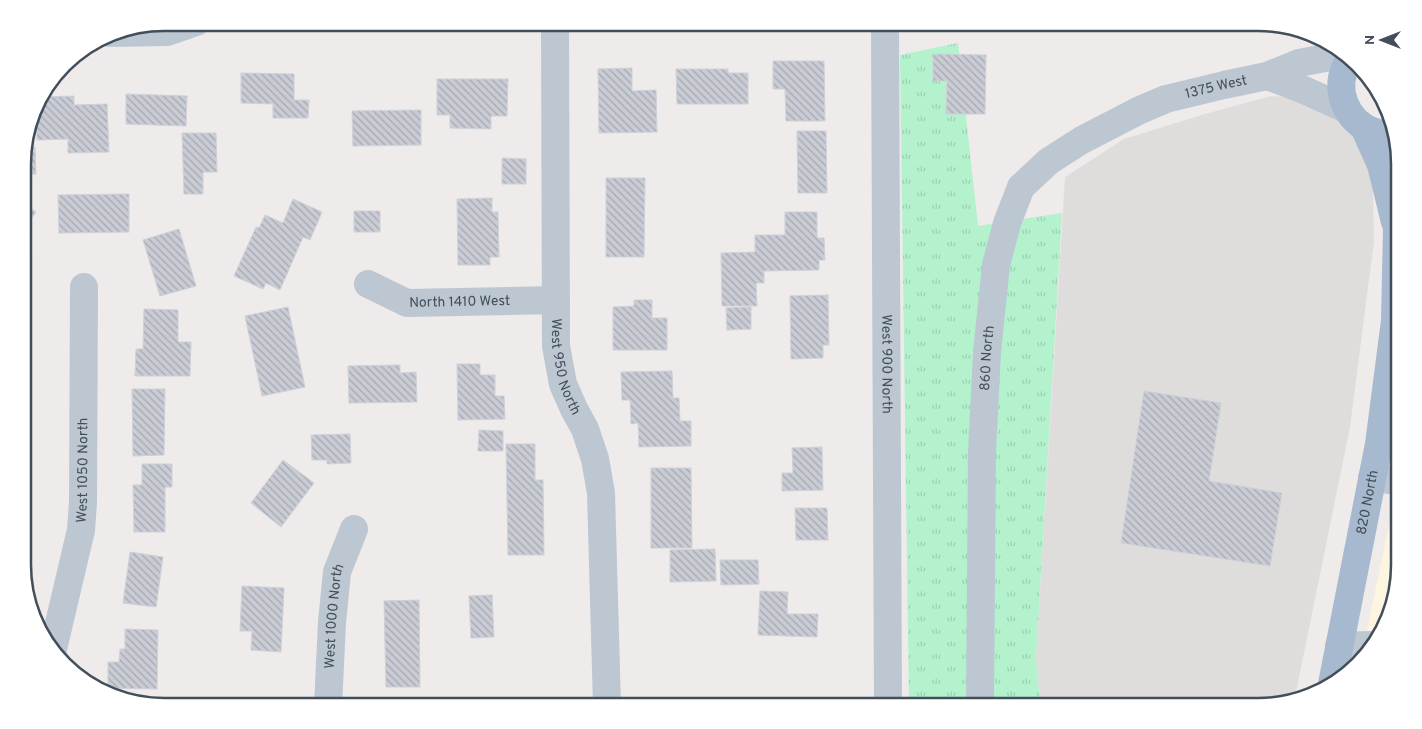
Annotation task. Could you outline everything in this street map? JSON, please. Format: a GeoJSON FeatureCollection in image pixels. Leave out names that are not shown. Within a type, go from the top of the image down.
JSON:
{"type":"FeatureCollection","features":[{"type":"Feature","properties":{"kind":"main road"},"geometry":{"type":"LineString","coordinates":[[1346,109],[1342,94],[1342,79],[1347,66]]}},
{"type":"Feature","properties":{"kind":"main road","name":"820 North"},"geometry":{"type":"LineString","coordinates":[[1346,109],[1354,120],[1365,129],[1387,136]]}},
{"type":"Feature","properties":{"kind":"main road","name":"820 North"},"geometry":{"type":"LineString","coordinates":[[1365,129],[1381,165],[1391,194]]}},
{"type":"Feature","properties":{"kind":"main road","name":"820 North"},"geometry":{"type":"LineString","coordinates":[[1339,666],[1378,444],[1391,350]]}},
{"type":"Feature","properties":{"kind":"street","name":"West 900 North"},"geometry":{"type":"LineString","coordinates":[[885,31],[888,697]]}},
{"type":"Feature","properties":{"kind":"street"},"geometry":{"type":"LineString","coordinates":[[154,32],[167,32]]}},
{"type":"Feature","properties":{"kind":"street","name":"West 950 North"},"geometry":{"type":"LineString","coordinates":[[555,32],[556,346],[563,384],[585,429],[595,459],[601,493],[607,698]]}},
{"type":"Feature","properties":{"kind":"street","name":"1375 West"},"geometry":{"type":"LineString","coordinates":[[1166,100],[1267,76],[1299,63],[1335,56]]}},
{"type":"Feature","properties":{"kind":"street","name":"1375 West"},"geometry":{"type":"LineString","coordinates":[[1267,76],[1346,109]]}},
{"type":"Feature","properties":{"kind":"street","name":"860 North"},"geometry":{"type":"LineString","coordinates":[[980,697],[982,452],[996,265],[1007,223],[1021,187],[1049,161],[1140,110],[1166,100]]}},
{"type":"Feature","properties":{"kind":"street","name":"North 1410 West"},"geometry":{"type":"LineString","coordinates":[[368,284],[407,303],[556,300]]}},
{"type":"Feature","properties":{"kind":"street","name":"West 1050 North"},"geometry":{"type":"LineString","coordinates":[[55,640],[81,530],[83,502],[84,287]]}},
{"type":"Feature","properties":{"kind":"street"},"geometry":{"type":"LineString","coordinates":[[1372,478],[1391,480]]}},
{"type":"Feature","properties":{"kind":"street","name":"West 1000 North"},"geometry":{"type":"LineString","coordinates":[[328,698],[332,622],[337,572],[354,529]]}},
{"type":"Feature","properties":{"kind":"street"},"geometry":{"type":"LineString","coordinates":[[1339,666],[1354,656]]}},
{"type":"Feature","properties":{"kind":"shaded area"},"geometry":{"type":"Polygon","coordinates":[[[1271,96],[1311,99],[1351,125],[1372,154],[1374,241],[1350,427],[1296,692],[1266,697],[1039,697],[1036,658],[1065,177],[1124,139],[1271,96]]]}},
{"type":"Feature","properties":{"kind":"shaded area"},"geometry":{"type":"Polygon","coordinates":[[[1391,515],[1390,582],[1381,615],[1364,644],[1391,515]]]}},
{"type":"Feature","properties":{"kind":"green space"},"geometry":{"type":"Polygon","coordinates":[[[958,43],[978,226],[1062,213],[1036,658],[1039,697],[909,697],[900,55],[958,43]]]}},
{"type":"Feature","properties":{"kind":"building"},"geometry":{"type":"Polygon","coordinates":[[[933,54],[986,55],[985,114],[946,114],[947,81],[933,81],[933,54]]]}},
{"type":"Feature","properties":{"kind":"building"},"geometry":{"type":"Polygon","coordinates":[[[773,61],[824,61],[825,121],[786,121],[785,89],[773,89],[773,61]]]}},
{"type":"Feature","properties":{"kind":"building"},"geometry":{"type":"Polygon","coordinates":[[[632,68],[632,91],[656,90],[657,132],[599,133],[598,69],[632,68]]]}},
{"type":"Feature","properties":{"kind":"building"},"geometry":{"type":"Polygon","coordinates":[[[676,69],[728,69],[728,73],[748,73],[748,104],[677,104],[676,69]]]}},
{"type":"Feature","properties":{"kind":"building"},"geometry":{"type":"Polygon","coordinates":[[[241,73],[294,74],[294,100],[309,100],[308,118],[273,118],[273,104],[241,103],[241,73]]]}},
{"type":"Feature","properties":{"kind":"building"},"geometry":{"type":"Polygon","coordinates":[[[437,79],[508,79],[507,116],[491,116],[491,129],[450,128],[450,115],[437,115],[437,79]]]}},
{"type":"Feature","properties":{"kind":"building"},"geometry":{"type":"Polygon","coordinates":[[[126,94],[187,96],[186,126],[126,124],[126,94]]]}},
{"type":"Feature","properties":{"kind":"building"},"geometry":{"type":"Polygon","coordinates":[[[74,96],[74,105],[107,104],[109,152],[68,153],[68,139],[37,140],[37,128],[41,114],[50,97],[74,96]]]}},
{"type":"Feature","properties":{"kind":"building"},"geometry":{"type":"Polygon","coordinates":[[[421,110],[421,145],[353,146],[352,111],[421,110]]]}},
{"type":"Feature","properties":{"kind":"building"},"geometry":{"type":"Polygon","coordinates":[[[797,131],[826,131],[827,193],[798,193],[797,131]]]}},
{"type":"Feature","properties":{"kind":"building"},"geometry":{"type":"Polygon","coordinates":[[[182,133],[216,133],[217,172],[203,172],[203,194],[184,194],[182,133]]]}},
{"type":"Feature","properties":{"kind":"building"},"geometry":{"type":"Polygon","coordinates":[[[32,147],[35,147],[36,174],[32,174],[32,147]]]}},
{"type":"Feature","properties":{"kind":"building"},"geometry":{"type":"Polygon","coordinates":[[[502,158],[526,159],[526,184],[502,184],[502,158]]]}},
{"type":"Feature","properties":{"kind":"building"},"geometry":{"type":"Polygon","coordinates":[[[606,178],[645,178],[644,257],[606,257],[606,178]]]}},
{"type":"Feature","properties":{"kind":"building"},"geometry":{"type":"Polygon","coordinates":[[[129,194],[129,232],[59,233],[58,195],[129,194]]]}},
{"type":"Feature","properties":{"kind":"building"},"geometry":{"type":"Polygon","coordinates":[[[492,198],[492,212],[498,212],[499,257],[490,257],[490,265],[458,265],[457,199],[492,198]]]}},
{"type":"Feature","properties":{"kind":"building"},"geometry":{"type":"Polygon","coordinates":[[[293,199],[322,212],[310,240],[303,237],[280,290],[266,283],[263,289],[234,276],[256,227],[259,228],[265,215],[283,223],[293,199]]]}},
{"type":"Feature","properties":{"kind":"building"},"geometry":{"type":"Polygon","coordinates":[[[32,209],[36,212],[32,218],[32,209]]]}},
{"type":"Feature","properties":{"kind":"building"},"geometry":{"type":"Polygon","coordinates":[[[354,211],[380,211],[380,232],[354,232],[354,211]]]}},
{"type":"Feature","properties":{"kind":"building"},"geometry":{"type":"Polygon","coordinates":[[[785,212],[817,212],[817,238],[824,238],[825,260],[819,260],[819,270],[764,271],[764,283],[756,283],[757,306],[722,306],[721,253],[755,252],[755,235],[785,235],[785,212]]]}},
{"type":"Feature","properties":{"kind":"building"},"geometry":{"type":"Polygon","coordinates":[[[179,229],[196,286],[160,296],[143,240],[179,229]]]}},
{"type":"Feature","properties":{"kind":"building"},"geometry":{"type":"Polygon","coordinates":[[[828,295],[829,345],[823,345],[823,358],[791,359],[790,296],[828,295]]]}},
{"type":"Feature","properties":{"kind":"building"},"geometry":{"type":"Polygon","coordinates":[[[634,300],[652,300],[652,318],[667,318],[667,350],[613,350],[613,307],[634,306],[634,300]]]}},
{"type":"Feature","properties":{"kind":"building"},"geometry":{"type":"Polygon","coordinates":[[[288,307],[305,387],[262,396],[245,316],[288,307]]]}},
{"type":"Feature","properties":{"kind":"building"},"geometry":{"type":"Polygon","coordinates":[[[751,307],[751,329],[727,330],[726,308],[751,307]]]}},
{"type":"Feature","properties":{"kind":"building"},"geometry":{"type":"Polygon","coordinates":[[[144,309],[178,310],[178,342],[191,342],[190,376],[135,376],[136,349],[143,349],[144,309]]]}},
{"type":"Feature","properties":{"kind":"building"},"geometry":{"type":"Polygon","coordinates":[[[457,364],[480,364],[480,375],[495,375],[495,396],[504,396],[505,419],[458,420],[457,364]]]}},
{"type":"Feature","properties":{"kind":"building"},"geometry":{"type":"Polygon","coordinates":[[[400,365],[400,373],[416,372],[417,402],[349,403],[348,366],[400,365]]]}},
{"type":"Feature","properties":{"kind":"building"},"geometry":{"type":"Polygon","coordinates":[[[672,371],[673,398],[679,398],[680,421],[691,421],[691,446],[639,447],[638,423],[631,424],[630,400],[622,400],[621,372],[672,371]]]}},
{"type":"Feature","properties":{"kind":"building"},"geometry":{"type":"Polygon","coordinates":[[[132,389],[165,389],[164,455],[133,456],[132,389]]]}},
{"type":"Feature","properties":{"kind":"building"},"geometry":{"type":"Polygon","coordinates":[[[1144,391],[1221,403],[1209,481],[1282,493],[1270,566],[1121,543],[1144,391]]]}},
{"type":"Feature","properties":{"kind":"building"},"geometry":{"type":"Polygon","coordinates":[[[479,430],[503,431],[503,451],[478,451],[479,430]]]}},
{"type":"Feature","properties":{"kind":"building"},"geometry":{"type":"Polygon","coordinates":[[[350,434],[351,463],[327,464],[327,460],[312,460],[311,435],[350,434]]]}},
{"type":"Feature","properties":{"kind":"building"},"geometry":{"type":"Polygon","coordinates":[[[506,444],[535,444],[535,480],[543,480],[544,555],[508,555],[506,444]]]}},
{"type":"Feature","properties":{"kind":"building"},"geometry":{"type":"Polygon","coordinates":[[[822,447],[823,490],[782,491],[782,473],[793,473],[792,448],[822,447]]]}},
{"type":"Feature","properties":{"kind":"building"},"geometry":{"type":"Polygon","coordinates":[[[283,460],[314,483],[281,527],[251,503],[283,460]]]}},
{"type":"Feature","properties":{"kind":"building"},"geometry":{"type":"Polygon","coordinates":[[[142,464],[172,464],[172,487],[165,487],[165,532],[134,532],[133,485],[142,485],[142,464]]]}},
{"type":"Feature","properties":{"kind":"building"},"geometry":{"type":"Polygon","coordinates":[[[651,468],[691,468],[692,548],[651,548],[651,468]]]}},
{"type":"Feature","properties":{"kind":"building"},"geometry":{"type":"Polygon","coordinates":[[[795,508],[827,508],[828,540],[796,540],[795,508]]]}},
{"type":"Feature","properties":{"kind":"building"},"geometry":{"type":"Polygon","coordinates":[[[715,549],[716,581],[670,582],[670,550],[715,549]]]}},
{"type":"Feature","properties":{"kind":"building"},"geometry":{"type":"Polygon","coordinates":[[[130,552],[163,557],[156,607],[123,603],[130,552]]]}},
{"type":"Feature","properties":{"kind":"building"},"geometry":{"type":"Polygon","coordinates":[[[720,560],[758,560],[759,584],[721,585],[720,560]]]}},
{"type":"Feature","properties":{"kind":"building"},"geometry":{"type":"Polygon","coordinates":[[[242,586],[284,588],[281,652],[251,650],[252,631],[240,631],[242,586]]]}},
{"type":"Feature","properties":{"kind":"building"},"geometry":{"type":"Polygon","coordinates":[[[760,591],[788,592],[787,614],[818,614],[817,637],[758,635],[760,591]]]}},
{"type":"Feature","properties":{"kind":"building"},"geometry":{"type":"Polygon","coordinates":[[[492,595],[494,637],[471,638],[469,596],[492,595]]]}},
{"type":"Feature","properties":{"kind":"building"},"geometry":{"type":"Polygon","coordinates":[[[419,600],[420,687],[386,687],[384,601],[419,600]]]}},
{"type":"Feature","properties":{"kind":"building"},"geometry":{"type":"Polygon","coordinates":[[[125,629],[158,630],[157,689],[114,688],[108,685],[108,662],[119,662],[120,649],[125,649],[125,629]]]}}]}
